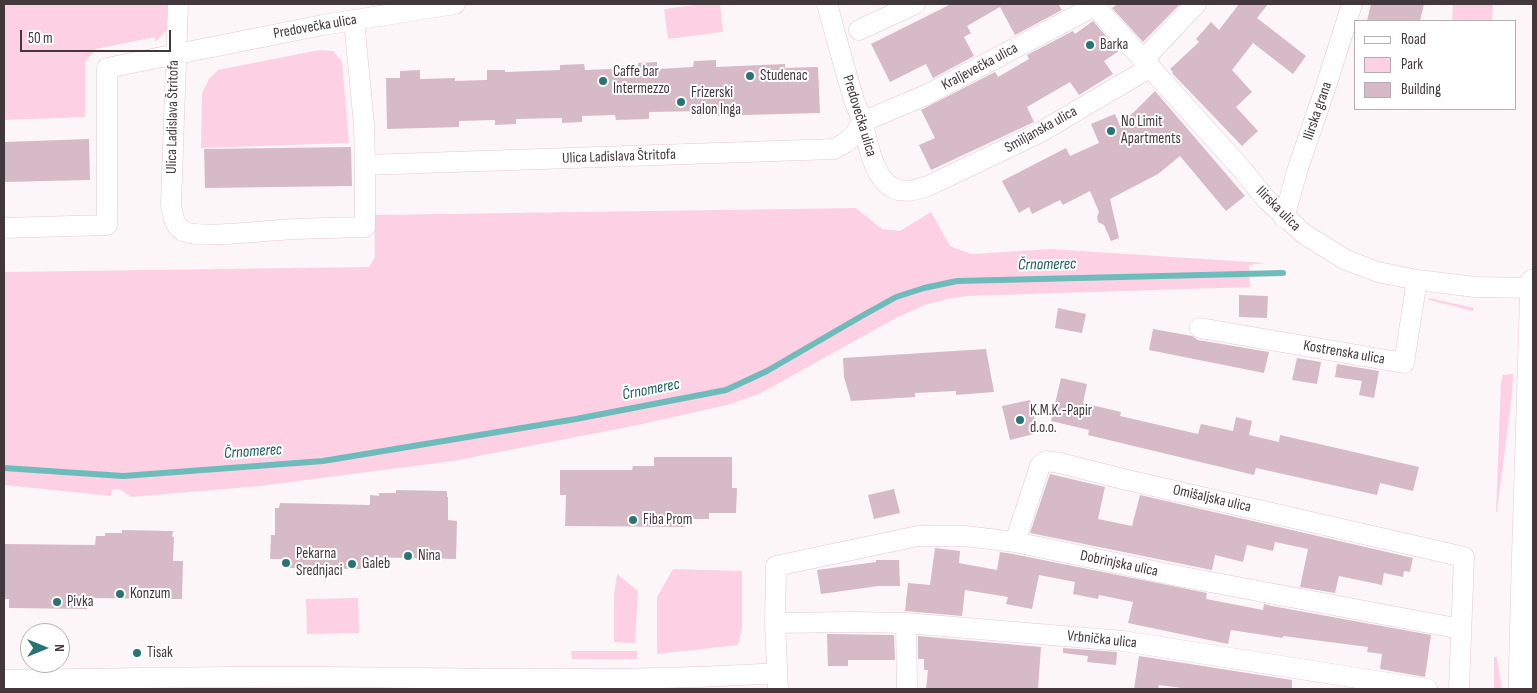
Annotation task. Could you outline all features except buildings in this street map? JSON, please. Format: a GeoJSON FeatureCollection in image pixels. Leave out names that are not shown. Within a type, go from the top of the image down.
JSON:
{"type":"FeatureCollection","features":[{"type":"Feature","properties":{"kind":"main road"},"geometry":{"type":"LineString","coordinates":[[1521,689],[1533,282]]}},
{"type":"Feature","properties":{"kind":"street"},"geometry":{"type":"LineString","coordinates":[[176,54],[178,4]]}},
{"type":"Feature","properties":{"kind":"street","name":"Predovečka ulica"},"geometry":{"type":"LineString","coordinates":[[176,54],[354,20],[455,4]]}},
{"type":"Feature","properties":{"kind":"street","name":"Predovečka ulica"},"geometry":{"type":"LineString","coordinates":[[827,4],[872,160],[880,175],[890,186],[899,190],[912,191],[928,186]]}},
{"type":"Feature","properties":{"kind":"street"},"geometry":{"type":"LineString","coordinates":[[859,30],[915,4]]}},
{"type":"Feature","properties":{"kind":"street","name":"Smiljanska ulica"},"geometry":{"type":"LineString","coordinates":[[928,186],[1039,133],[1147,63],[1196,4]]}},
{"type":"Feature","properties":{"kind":"street","name":"Ilirska grana"},"geometry":{"type":"LineString","coordinates":[[1284,218],[1298,168],[1326,89],[1352,4]]}},
{"type":"Feature","properties":{"kind":"street","name":"Kraljevečka ulica"},"geometry":{"type":"LineString","coordinates":[[862,122],[926,95],[1094,5]]}},
{"type":"Feature","properties":{"kind":"street","name":"Ilirska ulica"},"geometry":{"type":"LineString","coordinates":[[1094,5],[1240,167],[1266,200],[1304,234],[1346,260],[1378,272],[1417,280],[1474,287],[1533,288]]}},
{"type":"Feature","properties":{"kind":"street","name":"Ulica Ladislava Štritofa"},"geometry":{"type":"LineString","coordinates":[[4,228],[107,225],[107,68],[176,54],[171,204],[174,222],[180,230],[188,234],[206,234],[365,227],[364,125],[354,20]]}},
{"type":"Feature","properties":{"kind":"street","name":"Ulica Ladislava Štritofa"},"geometry":{"type":"LineString","coordinates":[[365,166],[834,150],[855,134],[862,122]]}},
{"type":"Feature","properties":{"kind":"street","name":"Kostrenska ulica"},"geometry":{"type":"LineString","coordinates":[[1200,328],[1404,363],[1417,280]]}},
{"type":"Feature","properties":{"kind":"street","name":"Omišaljska ulica"},"geometry":{"type":"LineString","coordinates":[[1015,542],[1040,466],[1046,461],[1060,463],[1464,557],[1461,629]]}},
{"type":"Feature","properties":{"kind":"street","name":"Dobrinjska ulica"},"geometry":{"type":"LineString","coordinates":[[775,623],[776,566],[918,536],[965,536],[1015,542],[1173,575],[1461,629]]}},
{"type":"Feature","properties":{"kind":"street"},"geometry":{"type":"LineString","coordinates":[[4,680],[315,677],[513,680],[612,684],[746,675],[777,681],[775,623]]}},
{"type":"Feature","properties":{"kind":"street","name":"Vrbnička ulica"},"geometry":{"type":"LineString","coordinates":[[775,623],[906,623],[1123,641],[1427,689]]}},
{"type":"Feature","properties":{"kind":"street"},"geometry":{"type":"LineString","coordinates":[[906,623],[907,689]]}},
{"type":"Feature","properties":{"kind":"street"},"geometry":{"type":"LineString","coordinates":[[1459,689],[1461,629]]}},
{"type":"Feature","properties":{"kind":"green space"},"geometry":{"type":"Polygon","coordinates":[[[4,4],[168,4],[167,30],[155,42],[155,37],[96,49],[85,62],[85,117],[4,120],[4,4]]]}},
{"type":"Feature","properties":{"kind":"green space"},"geometry":{"type":"Polygon","coordinates":[[[702,4],[720,4],[723,32],[668,39],[664,9],[702,4]]]}},
{"type":"Feature","properties":{"kind":"green space"},"geometry":{"type":"Polygon","coordinates":[[[1453,4],[1493,4],[1492,20],[1452,20],[1453,4]]]}},
{"type":"Feature","properties":{"kind":"green space"},"geometry":{"type":"Polygon","coordinates":[[[319,50],[333,51],[342,61],[349,143],[201,148],[202,93],[209,79],[218,70],[319,50]]]}},
{"type":"Feature","properties":{"kind":"green space"},"geometry":{"type":"Polygon","coordinates":[[[856,208],[882,229],[900,231],[931,212],[950,246],[971,254],[1050,249],[1266,263],[1249,265],[1250,287],[967,296],[947,299],[925,305],[896,318],[761,393],[731,404],[638,425],[453,461],[260,486],[131,497],[119,489],[112,490],[111,496],[4,485],[4,272],[369,267],[375,257],[374,215],[856,208]]]}},
{"type":"Feature","properties":{"kind":"green space"},"geometry":{"type":"Polygon","coordinates":[[[1429,298],[1474,308],[1473,311],[1429,300],[1429,298]]]}},
{"type":"Feature","properties":{"kind":"green space"},"geometry":{"type":"Polygon","coordinates":[[[1513,374],[1496,512],[1501,382],[1503,375],[1513,374]]]}},
{"type":"Feature","properties":{"kind":"green space"},"geometry":{"type":"Polygon","coordinates":[[[673,569],[742,571],[742,628],[738,645],[657,654],[657,597],[673,569]]]}},
{"type":"Feature","properties":{"kind":"green space"},"geometry":{"type":"Polygon","coordinates":[[[617,574],[638,591],[635,643],[614,642],[614,595],[617,574]]]}},
{"type":"Feature","properties":{"kind":"green space"},"geometry":{"type":"Polygon","coordinates":[[[358,598],[359,633],[307,634],[306,599],[358,598]]]}},
{"type":"Feature","properties":{"kind":"green space"},"geometry":{"type":"Polygon","coordinates":[[[571,651],[637,651],[637,659],[572,659],[571,651]]]}},
{"type":"Feature","properties":{"kind":"green space"},"geometry":{"type":"Polygon","coordinates":[[[1494,657],[1497,659],[1502,689],[1494,689],[1494,657]]]}},
{"type":"Feature","properties":{"kind":"waterway","name":"Črnomerec"},"geometry":{"type":"LineString","coordinates":[[4,468],[123,476],[323,461],[576,419],[726,390],[767,371],[896,297],[924,288],[957,281],[1283,273]]}},
{"type":"Feature","properties":{"kind":"place","name":"Barka"},"geometry":{"type":"Point","coordinates":[1090,45]}},
{"type":"Feature","properties":{"kind":"place","name":"Studenac"},"geometry":{"type":"Point","coordinates":[750,76]}},
{"type":"Feature","properties":{"kind":"place","name":"Caffe bar Intermezzo"},"geometry":{"type":"Point","coordinates":[603,81]}},
{"type":"Feature","properties":{"kind":"place","name":"Frizerski salon Inga"},"geometry":{"type":"Point","coordinates":[681,102]}},
{"type":"Feature","properties":{"kind":"place","name":"No Limit Apartments"},"geometry":{"type":"Point","coordinates":[1111,131]}},
{"type":"Feature","properties":{"kind":"place","name":"K.M.K.-Papir d.o.o."},"geometry":{"type":"Point","coordinates":[1020,420]}},
{"type":"Feature","properties":{"kind":"place","name":"Fiba Prom"},"geometry":{"type":"Point","coordinates":[633,520]}},
{"type":"Feature","properties":{"kind":"place","name":"Nina"},"geometry":{"type":"Point","coordinates":[408,556]}},
{"type":"Feature","properties":{"kind":"place","name":"Pekarna Srednjaci"},"geometry":{"type":"Point","coordinates":[286,563]}},
{"type":"Feature","properties":{"kind":"place","name":"Galeb"},"geometry":{"type":"Point","coordinates":[352,564]}},
{"type":"Feature","properties":{"kind":"place","name":"Konzum"},"geometry":{"type":"Point","coordinates":[120,594]}},
{"type":"Feature","properties":{"kind":"place","name":"Pivka"},"geometry":{"type":"Point","coordinates":[57,602]}},
{"type":"Feature","properties":{"kind":"place","name":"Tisak"},"geometry":{"type":"Point","coordinates":[137,653]}}]}
